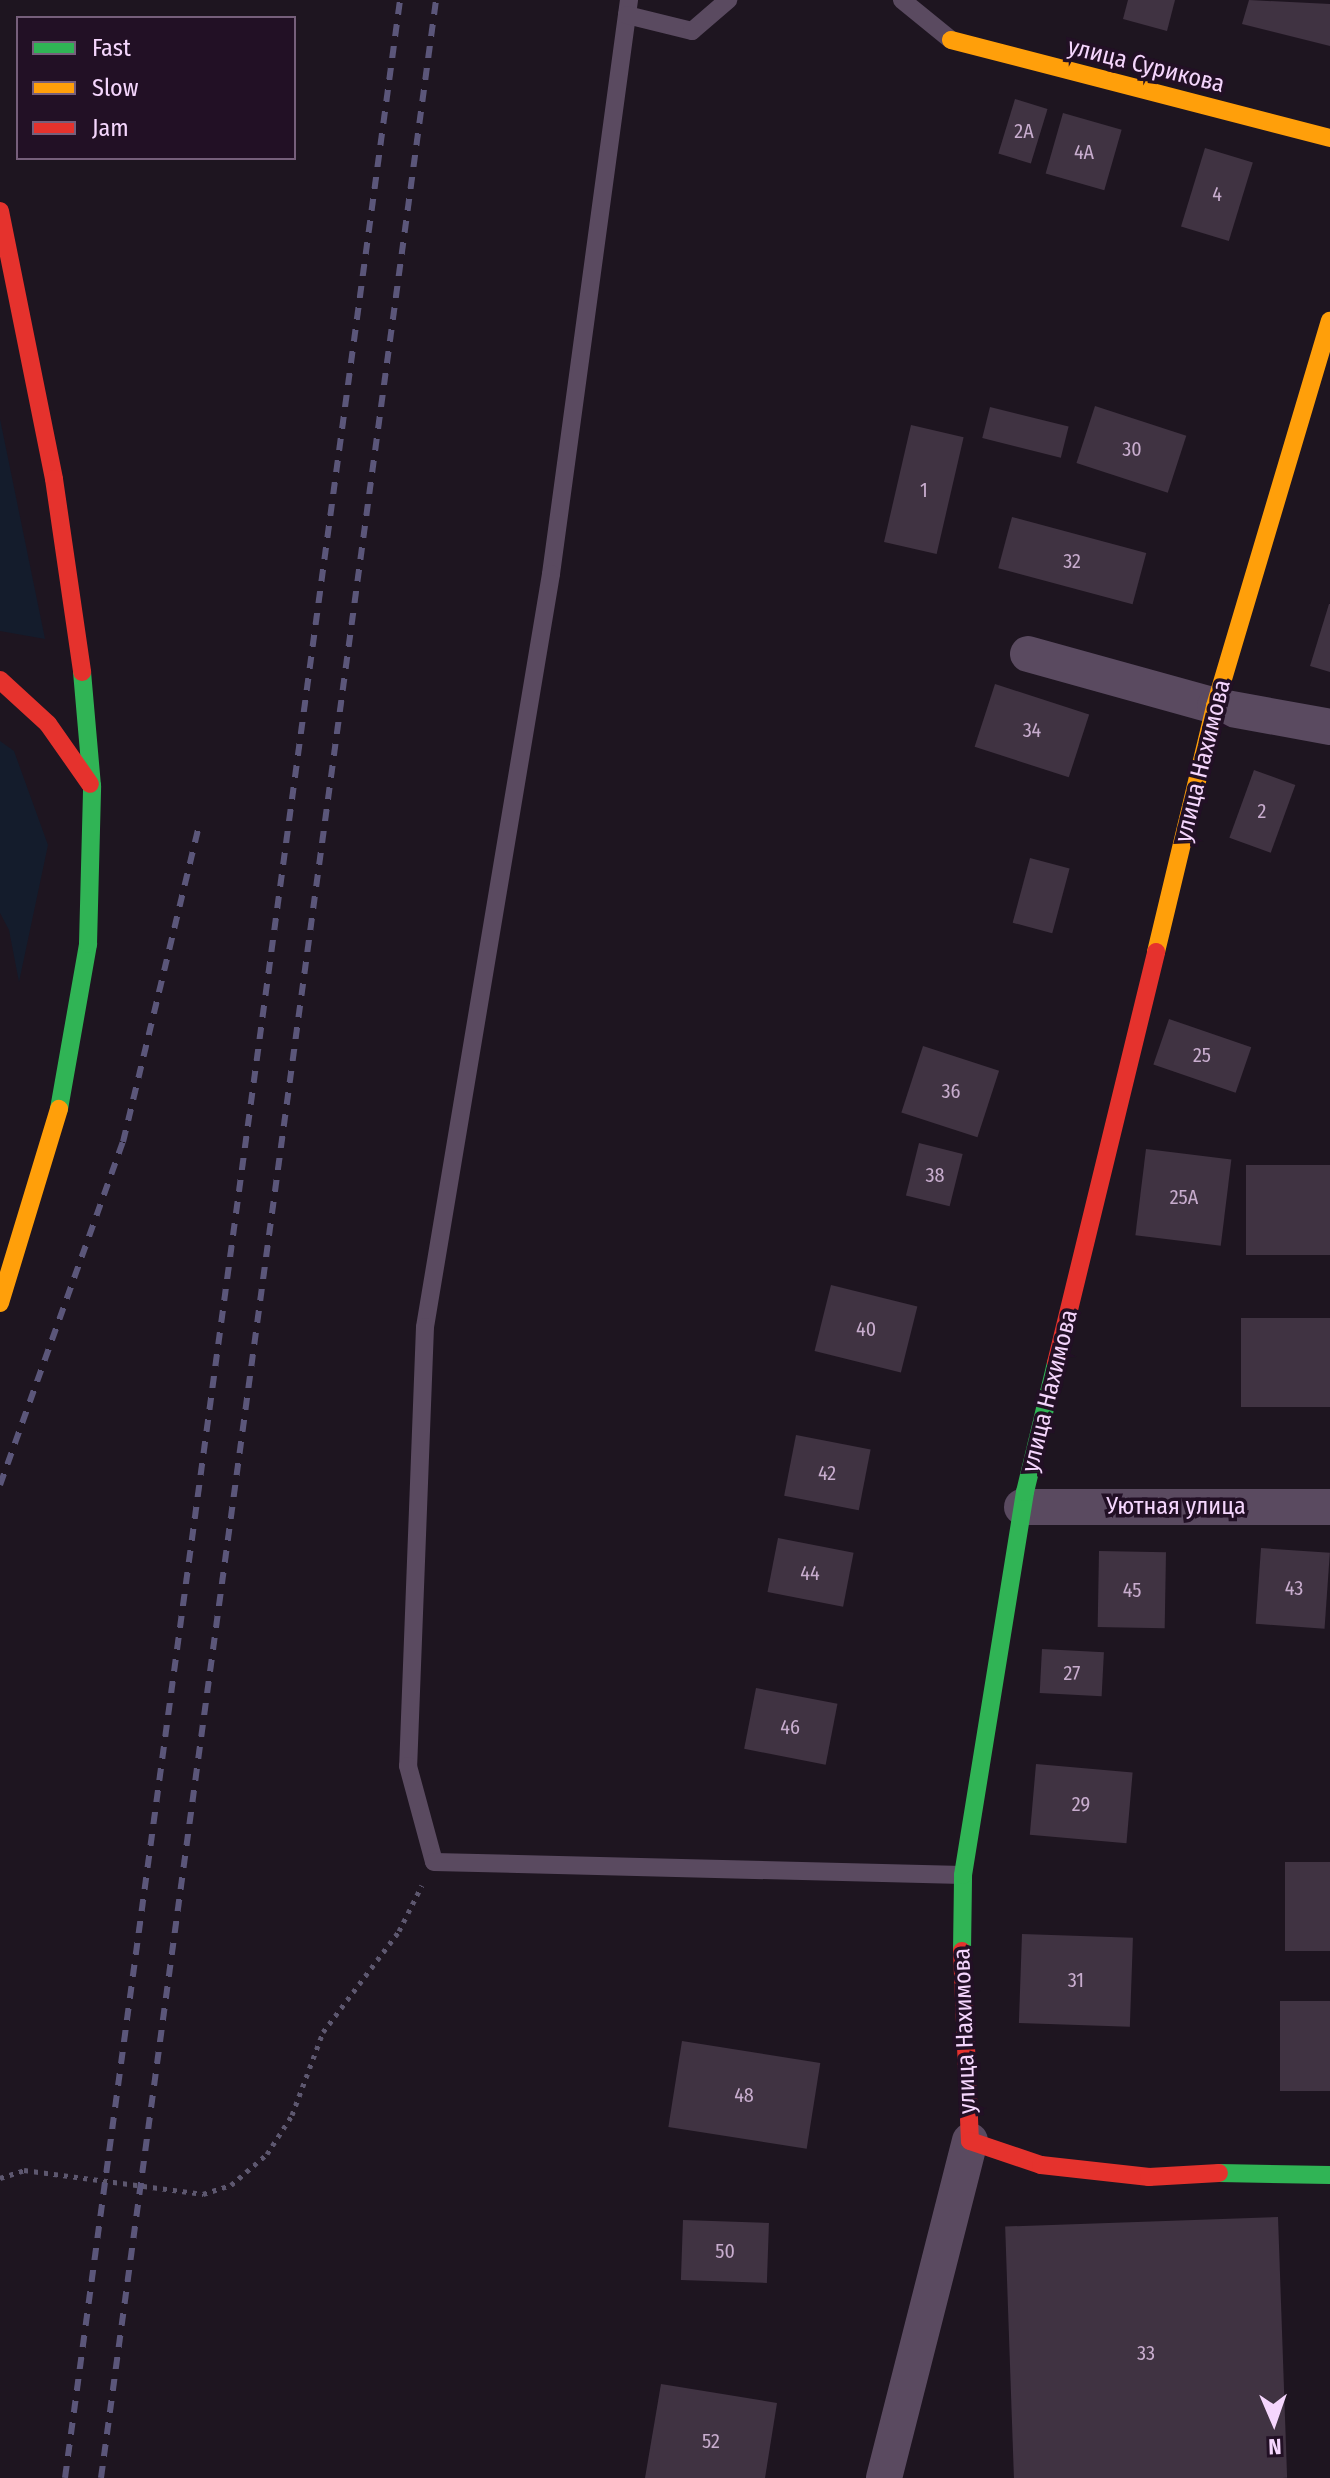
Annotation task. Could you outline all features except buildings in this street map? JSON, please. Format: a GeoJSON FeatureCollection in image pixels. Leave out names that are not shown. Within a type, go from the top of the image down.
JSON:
{"type":"FeatureCollection","features":[{"type":"Feature","properties":{"kind":"street","name":"улица Сурикова"},"geometry":{"type":"LineString","coordinates":[[951,40],[1330,138]]}},
{"type":"Feature","properties":{"kind":"street"},"geometry":{"type":"LineString","coordinates":[[0,211],[54,479],[82,671],[92,786],[88,944],[55,1133],[0,1303]]}},
{"type":"Feature","properties":{"kind":"street","name":"улица Нахимова"},"geometry":{"type":"LineString","coordinates":[[884,2478],[970,2141],[961,2008],[963,1875],[1022,1507],[1215,706],[1330,321]]}},
{"type":"Feature","properties":{"kind":"street"},"geometry":{"type":"LineString","coordinates":[[1028,654],[1215,706],[1330,727]]}},
{"type":"Feature","properties":{"kind":"street"},"geometry":{"type":"LineString","coordinates":[[0,680],[48,724],[92,786]]}},
{"type":"Feature","properties":{"kind":"street","name":"Уютная улица"},"geometry":{"type":"LineString","coordinates":[[1022,1507],[1330,1507]]}},
{"type":"Feature","properties":{"kind":"street"},"geometry":{"type":"LineString","coordinates":[[970,2141],[1041,2165],[1149,2177],[1267,2171],[1330,2175]]}},
{"type":"Feature","properties":{"kind":"lane"},"geometry":{"type":"LineString","coordinates":[[728,0],[692,31],[628,8],[551,574],[425,1327],[408,1766],[434,1862],[963,1875]]}},
{"type":"Feature","properties":{"kind":"lane"},"geometry":{"type":"LineString","coordinates":[[902,0],[951,40]]}},
{"type":"Feature","properties":{"kind":"path"},"geometry":{"type":"LineString","coordinates":[[0,2178],[24,2170],[203,2194],[231,2185],[267,2154],[292,2115],[323,2032],[399,1931],[434,1862]]}},
{"type":"Feature","properties":{"kind":"shaded area"},"geometry":{"type":"Polygon","coordinates":[[[0,419],[45,639],[0,631],[0,419]]]}},
{"type":"Feature","properties":{"kind":"shaded area"},"geometry":{"type":"Polygon","coordinates":[[[0,741],[14,751],[48,845],[19,982],[9,930],[0,913],[0,741]]]}},
{"type":"Feature","properties":{"kind":"railway"},"geometry":{"type":"LineString","coordinates":[[65,2478],[400,0]]}},
{"type":"Feature","properties":{"kind":"railway"},"geometry":{"type":"LineString","coordinates":[[101,2478],[436,0]]}},
{"type":"Feature","properties":{"kind":"railway"},"geometry":{"type":"LineString","coordinates":[[0,1485],[123,1142],[199,825]]}},
{"type":"Feature","properties":{"kind":"traffic: fast"},"geometry":{"type":"LineString","coordinates":[[59,1109],[88,944],[92,786],[82,672]]}},
{"type":"Feature","properties":{"kind":"traffic: fast"},"geometry":{"type":"LineString","coordinates":[[962,1951],[963,1875],[1025,1492],[1056,1363]]}},
{"type":"Feature","properties":{"kind":"traffic: fast"},"geometry":{"type":"LineString","coordinates":[[1219,2173],[1330,2175]]}},
{"type":"Feature","properties":{"kind":"traffic: slow"},"geometry":{"type":"LineString","coordinates":[[951,40],[1330,138]]}},
{"type":"Feature","properties":{"kind":"traffic: slow"},"geometry":{"type":"LineString","coordinates":[[1156,952],[1215,706],[1330,321]]}},
{"type":"Feature","properties":{"kind":"traffic: slow"},"geometry":{"type":"LineString","coordinates":[[0,1303],[59,1109]]}},
{"type":"Feature","properties":{"kind":"traffic: jam"},"geometry":{"type":"LineString","coordinates":[[0,211],[54,479],[82,672]]}},
{"type":"Feature","properties":{"kind":"traffic: jam"},"geometry":{"type":"LineString","coordinates":[[0,680],[48,724],[90,784]]}},
{"type":"Feature","properties":{"kind":"traffic: jam"},"geometry":{"type":"LineString","coordinates":[[1056,1363],[1156,952]]}},
{"type":"Feature","properties":{"kind":"traffic: jam"},"geometry":{"type":"LineString","coordinates":[[962,1951],[970,2141],[1041,2165],[1149,2177],[1219,2173]]}}]}
